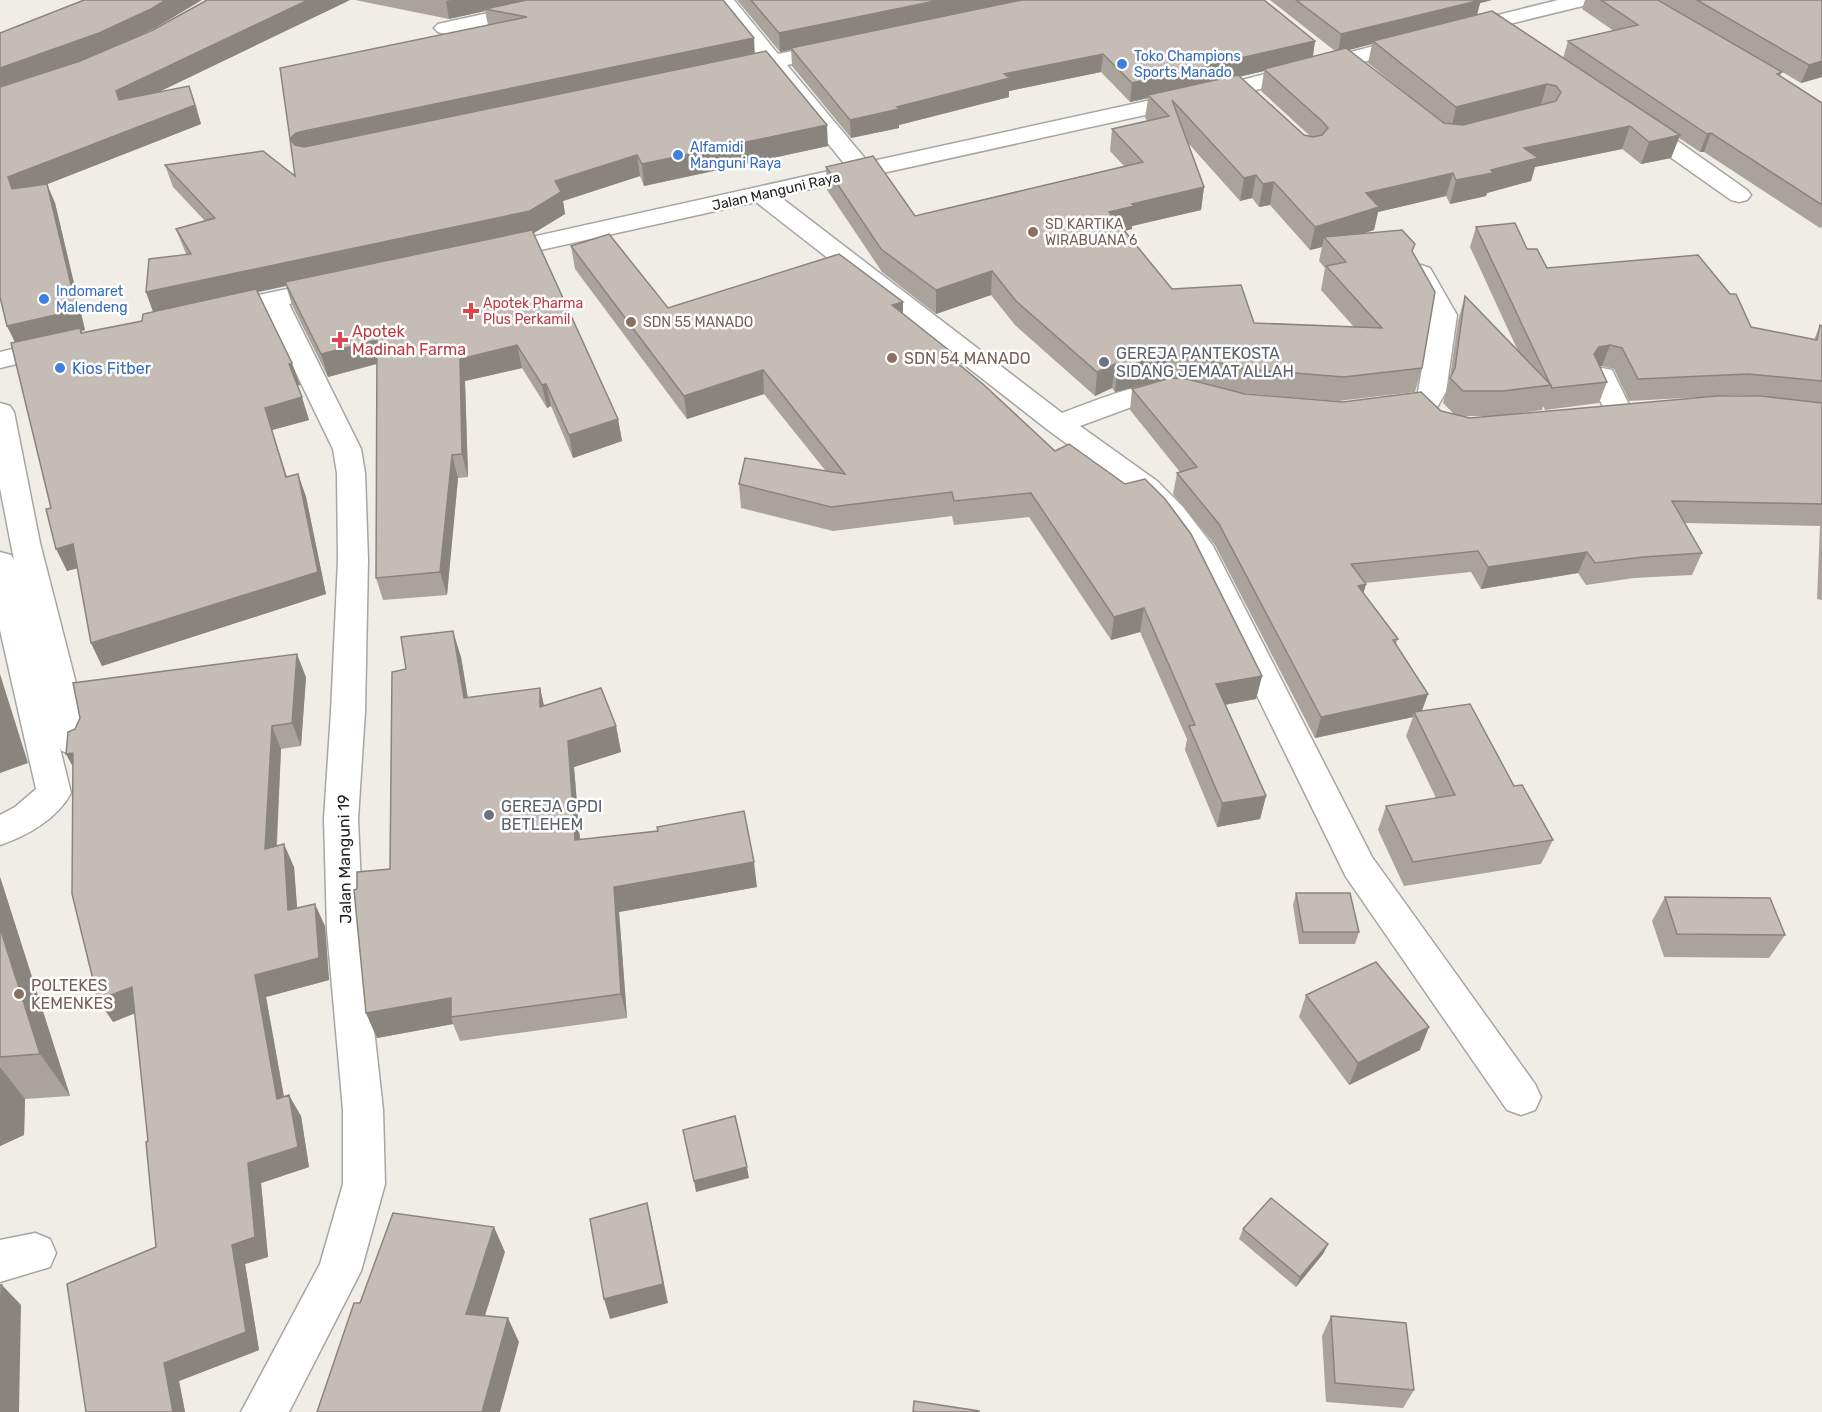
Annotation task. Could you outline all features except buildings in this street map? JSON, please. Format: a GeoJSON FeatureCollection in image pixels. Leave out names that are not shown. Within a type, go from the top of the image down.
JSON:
{"type":"FeatureCollection","features":[{"type":"Feature","properties":{"kind":"street"},"geometry":{"type":"LineString","coordinates":[[445,28],[576,0]]}},
{"type":"Feature","properties":{"kind":"street"},"geometry":{"type":"LineString","coordinates":[[723,0],[863,171]]}},
{"type":"Feature","properties":{"kind":"street","name":"Jalan Manguni Raya"},"geometry":{"type":"LineString","coordinates":[[472,257],[762,195],[1240,87],[1330,56],[1489,23],[1584,0]]}},
{"type":"Feature","properties":{"kind":"street"},"geometry":{"type":"LineString","coordinates":[[1489,23],[1517,42]]}},
{"type":"Feature","properties":{"kind":"street"},"geometry":{"type":"LineString","coordinates":[[716,73],[856,44]]}},
{"type":"Feature","properties":{"kind":"street"},"geometry":{"type":"LineString","coordinates":[[1330,56],[1363,74]]}},
{"type":"Feature","properties":{"kind":"street"},"geometry":{"type":"LineString","coordinates":[[1240,87],[1257,103]]}},
{"type":"Feature","properties":{"kind":"street"},"geometry":{"type":"LineString","coordinates":[[1619,111],[1739,195]]}},
{"type":"Feature","properties":{"kind":"street"},"geometry":{"type":"LineString","coordinates":[[762,195],[1058,424],[1148,488],[1173,514],[1202,553],[1359,867],[1521,1097]]}},
{"type":"Feature","properties":{"kind":"street"},"geometry":{"type":"LineString","coordinates":[[1420,273],[1444,315],[1432,392],[1423,409]]}},
{"type":"Feature","properties":{"kind":"street"},"geometry":{"type":"LineString","coordinates":[[198,315],[356,283]]}},
{"type":"Feature","properties":{"kind":"street","name":"Jalan Manguni 19"},"geometry":{"type":"LineString","coordinates":[[264,1412],[340,1271],[364,1184],[363,1110],[345,930],[341,819],[348,712],[353,560],[351,472],[347,449],[274,300]]}},
{"type":"Feature","properties":{"kind":"street"},"geometry":{"type":"LineString","coordinates":[[0,360],[77,342]]}},
{"type":"Feature","properties":{"kind":"street"},"geometry":{"type":"LineString","coordinates":[[1589,415],[1631,412],[1602,376]]}},
{"type":"Feature","properties":{"kind":"street"},"geometry":{"type":"LineString","coordinates":[[1058,424],[1131,398],[1167,389],[1196,393]]}},
{"type":"Feature","properties":{"kind":"street"},"geometry":{"type":"LineString","coordinates":[[0,412],[25,543],[74,742]]}},
{"type":"Feature","properties":{"kind":"street"},"geometry":{"type":"LineString","coordinates":[[0,562],[54,793],[27,817],[0,831]]}},
{"type":"Feature","properties":{"kind":"place","name":"Toko Champions Sports Manado"},"geometry":{"type":"Point","coordinates":[1122,64]}},
{"type":"Feature","properties":{"kind":"place","name":"Alfamidi Manguni Raya"},"geometry":{"type":"Point","coordinates":[678,155]}},
{"type":"Feature","properties":{"kind":"place","name":"SD KARTIKA WIRABUANA 6"},"geometry":{"type":"Point","coordinates":[1033,232]}},
{"type":"Feature","properties":{"kind":"place","name":"Indomaret Malendeng"},"geometry":{"type":"Point","coordinates":[44,299]}},
{"type":"Feature","properties":{"kind":"place","name":"Apotek Pharma Plus Perkamil"},"geometry":{"type":"Point","coordinates":[471,311]}},
{"type":"Feature","properties":{"kind":"place","name":"SDN 55 MANADO"},"geometry":{"type":"Point","coordinates":[631,322]}},
{"type":"Feature","properties":{"kind":"place","name":"Apotek Madinah Farma"},"geometry":{"type":"Point","coordinates":[340,340]}},
{"type":"Feature","properties":{"kind":"place","name":"SDN 54 MANADO"},"geometry":{"type":"Point","coordinates":[892,358]}},
{"type":"Feature","properties":{"kind":"place","name":"GEREJA PANTEKOSTA SIDANG JEMAAT ALLAH"},"geometry":{"type":"Point","coordinates":[1104,362]}},
{"type":"Feature","properties":{"kind":"place","name":"Kios Fitber"},"geometry":{"type":"Point","coordinates":[60,368]}},
{"type":"Feature","properties":{"kind":"place","name":"GEREJA GPDI BETLEHEM"},"geometry":{"type":"Point","coordinates":[489,815]}},
{"type":"Feature","properties":{"kind":"place","name":"POLTEKES KEMENKES"},"geometry":{"type":"Point","coordinates":[19,994]}}]}
